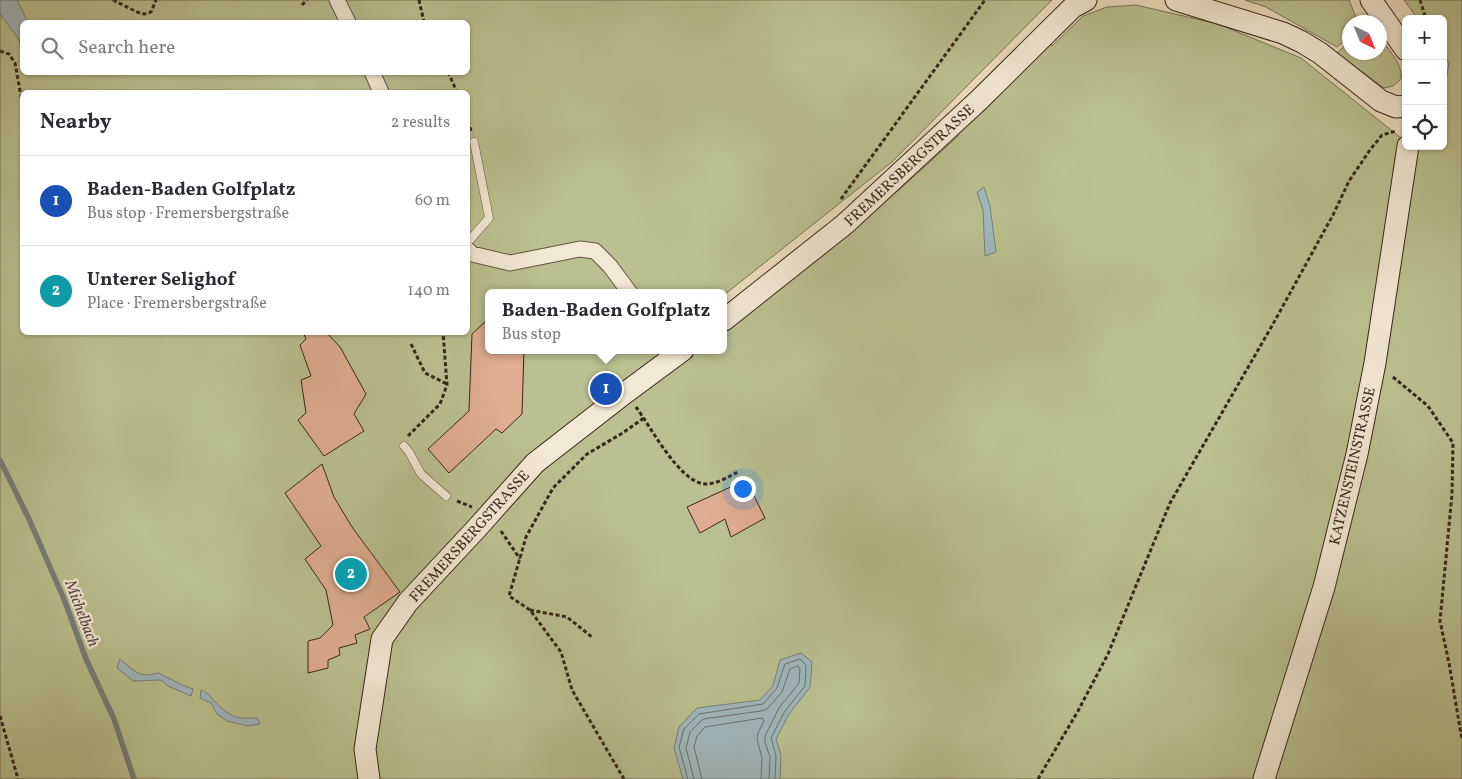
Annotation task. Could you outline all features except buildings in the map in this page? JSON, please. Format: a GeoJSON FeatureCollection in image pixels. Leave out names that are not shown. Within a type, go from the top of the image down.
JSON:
{"type":"FeatureCollection","features":[{"type":"Feature","properties":{"kind":"main road","name":"FREMERSBERGSTRASSE"},"geometry":{"type":"LineString","coordinates":[[727,318],[846,224],[979,100],[1074,7],[1086,0]]}},
{"type":"Feature","properties":{"kind":"main road"},"geometry":{"type":"LineString","coordinates":[[1176,0],[1283,33],[1320,53],[1381,101],[1396,107],[1402,106]]}},
{"type":"Feature","properties":{"kind":"main road"},"geometry":{"type":"LineString","coordinates":[[1371,0],[1402,44]]}},
{"type":"Feature","properties":{"kind":"main road","name":"KATZENSTEINSTRASSE"},"geometry":{"type":"LineString","coordinates":[[1264,779],[1324,587],[1357,454],[1375,362],[1402,146]]}},
{"type":"Feature","properties":{"kind":"main road","name":"FREMERSBERGSTRASSE"},"geometry":{"type":"LineString","coordinates":[[368,779],[365,749],[382,639],[408,602],[535,463],[675,354]]}},
{"type":"Feature","properties":{"kind":"street"},"geometry":{"type":"LineString","coordinates":[[337,0],[347,20]]}},
{"type":"Feature","properties":{"kind":"street"},"geometry":{"type":"LineString","coordinates":[[373,75],[380,90]]}},
{"type":"Feature","properties":{"kind":"street"},"geometry":{"type":"LineString","coordinates":[[470,252],[510,263],[580,249],[595,251],[610,266],[627,289]]}},
{"type":"Feature","properties":{"kind":"lane"},"geometry":{"type":"LineString","coordinates":[[470,240],[489,218],[474,142]]}},
{"type":"Feature","properties":{"kind":"lane"},"geometry":{"type":"LineString","coordinates":[[404,446],[410,452],[421,474],[446,496]]}},
{"type":"Feature","properties":{"kind":"path"},"geometry":{"type":"LineString","coordinates":[[113,0],[144,14],[151,12],[156,0]]}},
{"type":"Feature","properties":{"kind":"path"},"geometry":{"type":"LineString","coordinates":[[302,5],[307,0]]}},
{"type":"Feature","properties":{"kind":"path"},"geometry":{"type":"LineString","coordinates":[[419,0],[424,20]]}},
{"type":"Feature","properties":{"kind":"path"},"geometry":{"type":"LineString","coordinates":[[838,202],[985,0]]}},
{"type":"Feature","properties":{"kind":"path"},"geometry":{"type":"LineString","coordinates":[[1420,0],[1425,15]]}},
{"type":"Feature","properties":{"kind":"path"},"geometry":{"type":"LineString","coordinates":[[0,51],[9,54],[15,63],[20,91]]}},
{"type":"Feature","properties":{"kind":"path"},"geometry":{"type":"LineString","coordinates":[[449,75],[456,90]]}},
{"type":"Feature","properties":{"kind":"path"},"geometry":{"type":"LineString","coordinates":[[1038,779],[1108,654],[1170,503],[1273,324],[1333,215],[1349,181],[1382,135],[1402,138]]}},
{"type":"Feature","properties":{"kind":"path"},"geometry":{"type":"LineString","coordinates":[[404,446],[407,436],[440,404],[447,385],[443,335]]}},
{"type":"Feature","properties":{"kind":"path"},"geometry":{"type":"LineString","coordinates":[[411,344],[425,373],[447,385]]}},
{"type":"Feature","properties":{"kind":"path"},"geometry":{"type":"LineString","coordinates":[[1375,362],[1428,406],[1453,444],[1452,494],[1440,621],[1450,663],[1462,740]]}},
{"type":"Feature","properties":{"kind":"path"},"geometry":{"type":"LineString","coordinates":[[625,393],[674,462],[692,478],[704,484],[716,483],[738,472]]}},
{"type":"Feature","properties":{"kind":"path"},"geometry":{"type":"LineString","coordinates":[[624,779],[572,690],[561,652],[530,610],[509,596],[526,537],[554,488],[587,454],[644,418]]}},
{"type":"Feature","properties":{"kind":"path"},"geometry":{"type":"LineString","coordinates":[[446,496],[488,514],[520,559]]}},
{"type":"Feature","properties":{"kind":"path"},"geometry":{"type":"LineString","coordinates":[[530,610],[567,617],[592,637]]}},
{"type":"Feature","properties":{"kind":"path"},"geometry":{"type":"LineString","coordinates":[[0,716],[18,779]]}},
{"type":"Feature","properties":{"kind":"green space"},"geometry":{"type":"Polygon","coordinates":[[[0,0],[1052,0],[893,161],[727,293],[727,289],[485,289],[485,354],[727,354],[727,331],[873,212],[958,136],[957,132],[1051,41],[1052,46],[1083,16],[1107,7],[1136,5],[1218,24],[1301,58],[1402,138],[1402,150],[1447,150],[1447,74],[1449,63],[1447,60],[1447,15],[1415,15],[1404,0],[1462,0],[1462,779],[0,779],[0,0]]]}},
{"type":"Feature","properties":{"kind":"green space"},"geometry":{"type":"Polygon","coordinates":[[[1245,0],[1349,0],[1355,15],[1342,15],[1342,43],[1337,47],[1266,7],[1245,0]]]}},
{"type":"Feature","properties":{"kind":"green space"},"geometry":{"type":"Polygon","coordinates":[[[1387,47],[1400,68],[1401,79],[1393,86],[1384,88],[1346,60],[1387,60],[1387,47]]]}},
{"type":"Feature","properties":{"kind":"green space"},"geometry":{"type":"Polygon","coordinates":[[[1342,48],[1342,57],[1337,53],[1342,48]]]}},
{"type":"Feature","properties":{"kind":"water"},"geometry":{"type":"Polygon","coordinates":[[[0,0],[17,0],[27,20],[20,20],[20,42],[18,38],[0,14],[0,0]]]}},
{"type":"Feature","properties":{"kind":"water"},"geometry":{"type":"Polygon","coordinates":[[[984,187],[990,206],[996,252],[985,256],[983,210],[977,192],[984,187]]]}},
{"type":"Feature","properties":{"kind":"water"},"geometry":{"type":"Polygon","coordinates":[[[801,653],[812,662],[810,687],[789,714],[776,739],[781,755],[780,779],[683,779],[674,748],[679,727],[697,708],[760,700],[773,686],[780,660],[801,653]]]}},
{"type":"Feature","properties":{"kind":"water"},"geometry":{"type":"Polygon","coordinates":[[[120,659],[141,674],[151,675],[158,673],[193,689],[191,696],[168,686],[161,680],[133,681],[117,668],[120,659]]]}},
{"type":"Feature","properties":{"kind":"water"},"geometry":{"type":"Polygon","coordinates":[[[201,690],[231,715],[240,718],[257,718],[260,724],[248,726],[227,721],[217,714],[211,703],[200,698],[201,690]]]}},
{"type":"Feature","properties":{"kind":"waterway","name":"Michelbach"},"geometry":{"type":"LineString","coordinates":[[0,460],[29,519],[64,599],[86,659],[114,719],[134,779]]}},
{"type":"Feature","properties":{"kind":"place","name":"Baden-Baden Golfplatz"},"geometry":{"type":"Point","coordinates":[606,389]}},
{"type":"Feature","properties":{"kind":"place","name":"Unterer Selighof"},"geometry":{"type":"Point","coordinates":[351,574]}}]}
